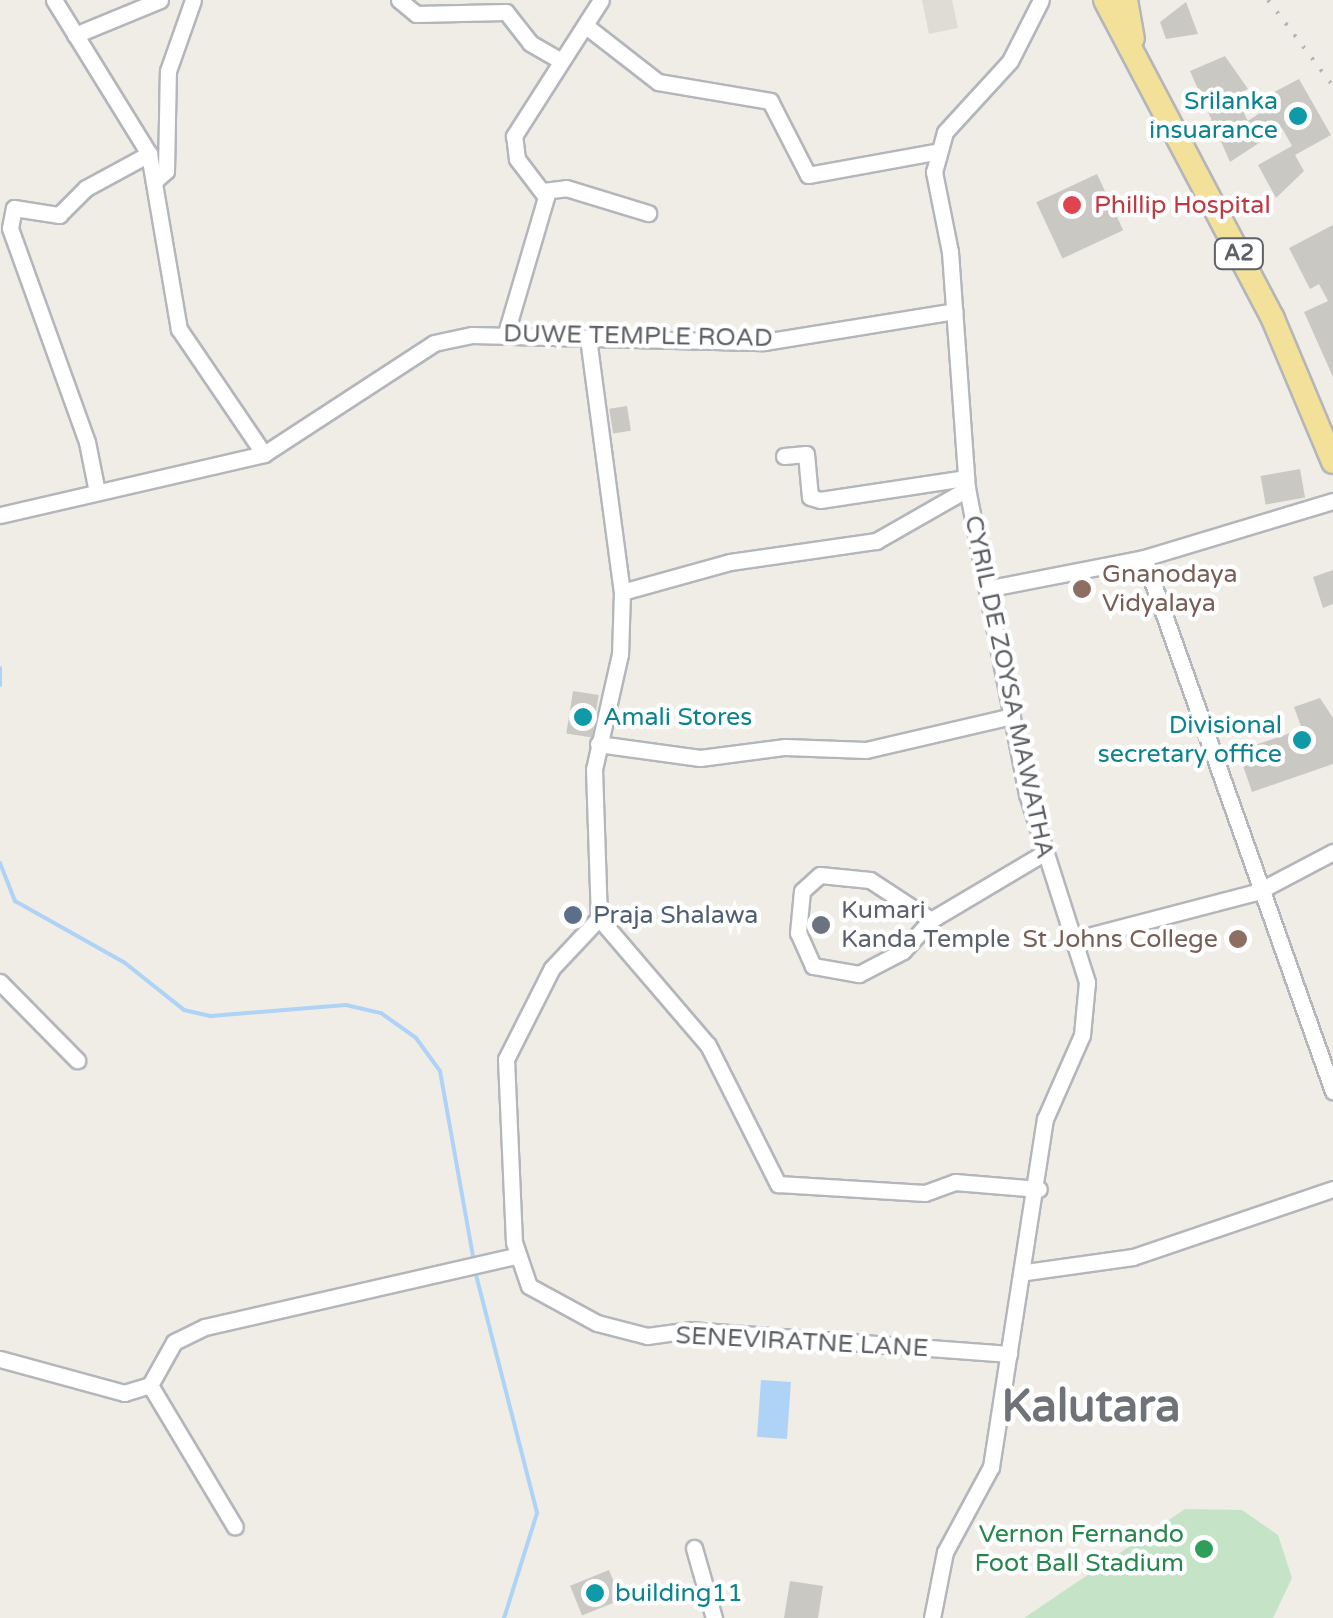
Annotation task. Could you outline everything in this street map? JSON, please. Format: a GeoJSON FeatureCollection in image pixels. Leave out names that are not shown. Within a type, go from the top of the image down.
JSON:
{"type":"FeatureCollection","features":[{"type":"Feature","properties":{"kind":"highway","name":"A2"},"geometry":{"type":"LineString","coordinates":[[1105,0],[1273,319],[1333,462]]}},
{"type":"Feature","properties":{"kind":"highway","name":"A2"},"geometry":{"type":"LineString","coordinates":[[1126,0],[1135,52]]}},
{"type":"Feature","properties":{"kind":"street"},"geometry":{"type":"LineString","coordinates":[[54,0],[149,154],[157,179],[179,329],[264,454]]}},
{"type":"Feature","properties":{"kind":"street"},"geometry":{"type":"LineString","coordinates":[[75,35],[160,0]]}},
{"type":"Feature","properties":{"kind":"street"},"geometry":{"type":"LineString","coordinates":[[157,179],[166,171],[168,71],[193,0]]}},
{"type":"Feature","properties":{"kind":"street"},"geometry":{"type":"LineString","coordinates":[[399,0],[416,14],[506,12],[530,43],[560,60]]}},
{"type":"Feature","properties":{"kind":"street"},"geometry":{"type":"LineString","coordinates":[[580,0],[658,82],[770,101],[808,175],[934,152],[1010,61],[1041,0]]}},
{"type":"Feature","properties":{"kind":"street"},"geometry":{"type":"LineString","coordinates":[[543,191],[517,159],[514,136],[594,12]]}},
{"type":"Feature","properties":{"kind":"street","name":"CYRIL DE ZOYSA MAWATHA"},"geometry":{"type":"LineString","coordinates":[[932,1618],[945,1552],[991,1467],[1026,1272],[1045,1119],[1082,1035],[1087,982],[1076,940],[1042,854],[1012,716],[992,588],[966,483],[955,311],[934,152]]}},
{"type":"Feature","properties":{"kind":"street"},"geometry":{"type":"LineString","coordinates":[[97,492],[82,425],[10,228],[7,204],[59,215],[86,188],[149,154]]}},
{"type":"Feature","properties":{"kind":"street"},"geometry":{"type":"LineString","coordinates":[[543,191],[566,188],[648,213]]}},
{"type":"Feature","properties":{"kind":"street"},"geometry":{"type":"LineString","coordinates":[[506,333],[543,191]]}},
{"type":"Feature","properties":{"kind":"street","name":"DUWE TEMPLE ROAD"},"geometry":{"type":"LineString","coordinates":[[0,516],[264,454],[434,344],[506,333],[764,342],[955,311]]}},
{"type":"Feature","properties":{"kind":"street"},"geometry":{"type":"LineString","coordinates":[[588,338],[622,592],[620,654],[598,744],[599,918],[708,1045],[778,1184],[925,1193],[954,1182],[1038,1189]]}},
{"type":"Feature","properties":{"kind":"street"},"geometry":{"type":"LineString","coordinates":[[784,456],[806,454],[810,497],[820,500],[966,483]]}},
{"type":"Feature","properties":{"kind":"street"},"geometry":{"type":"LineString","coordinates":[[622,592],[730,562],[876,541],[966,483]]}},
{"type":"Feature","properties":{"kind":"street"},"geometry":{"type":"LineString","coordinates":[[992,588],[1144,558],[1333,501]]}},
{"type":"Feature","properties":{"kind":"street"},"geometry":{"type":"LineString","coordinates":[[1144,558],[1257,892],[1333,1091]]}},
{"type":"Feature","properties":{"kind":"street"},"geometry":{"type":"LineString","coordinates":[[598,744],[700,758],[766,748],[866,750],[1012,716]]}},
{"type":"Feature","properties":{"kind":"street"},"geometry":{"type":"LineString","coordinates":[[1076,940],[1257,892],[1333,852]]}},
{"type":"Feature","properties":{"kind":"street"},"geometry":{"type":"LineString","coordinates":[[931,920],[870,880],[834,871],[802,891],[798,933],[813,966],[858,974],[903,951],[931,920],[1042,854]]}},
{"type":"Feature","properties":{"kind":"street"},"geometry":{"type":"LineString","coordinates":[[0,1359],[124,1393],[150,1385],[174,1342],[205,1327],[516,1256],[506,1059],[552,968],[599,918]]}},
{"type":"Feature","properties":{"kind":"street"},"geometry":{"type":"LineString","coordinates":[[0,982],[77,1060]]}},
{"type":"Feature","properties":{"kind":"street"},"geometry":{"type":"LineString","coordinates":[[1026,1272],[1133,1258],[1333,1189]]}},
{"type":"Feature","properties":{"kind":"street","name":"SENEVIRATNE LANE"},"geometry":{"type":"LineString","coordinates":[[516,1256],[528,1286],[545,1298],[622,1332],[1009,1354]]}},
{"type":"Feature","properties":{"kind":"street"},"geometry":{"type":"LineString","coordinates":[[150,1385],[235,1527]]}},
{"type":"Feature","properties":{"kind":"street"},"geometry":{"type":"LineString","coordinates":[[694,1548],[714,1618]]}},
{"type":"Feature","properties":{"kind":"shaded area"},"geometry":{"type":"Polygon","coordinates":[[[922,0],[952,0],[958,28],[929,34],[922,0]]]}},
{"type":"Feature","properties":{"kind":"green space","name":"Vernon Fernando Foot Ball Stadium"},"geometry":{"type":"Polygon","coordinates":[[[1185,1509],[1242,1510],[1278,1535],[1292,1578],[1273,1618],[1024,1618],[1185,1509]]]}},
{"type":"Feature","properties":{"kind":"water"},"geometry":{"type":"Polygon","coordinates":[[[761,1380],[791,1382],[787,1439],[757,1437],[761,1380]]]}},
{"type":"Feature","properties":{"kind":"building"},"geometry":{"type":"Polygon","coordinates":[[[1186,2],[1198,34],[1166,39],[1160,22],[1186,2]]]}},
{"type":"Feature","properties":{"kind":"building"},"geometry":{"type":"Polygon","coordinates":[[[1225,56],[1248,89],[1235,95],[1248,121],[1270,106],[1265,97],[1299,79],[1331,135],[1295,155],[1304,171],[1276,198],[1258,165],[1292,146],[1282,128],[1230,162],[1190,71],[1225,56]]]}},
{"type":"Feature","properties":{"kind":"building","name":"Phillip Hospital"},"geometry":{"type":"Polygon","coordinates":[[[1097,174],[1123,230],[1062,259],[1036,202],[1097,174]]]}},
{"type":"Feature","properties":{"kind":"building"},"geometry":{"type":"Polygon","coordinates":[[[1333,225],[1333,377],[1304,312],[1328,301],[1319,284],[1310,289],[1289,248],[1333,225]]]}},
{"type":"Feature","properties":{"kind":"building"},"geometry":{"type":"Polygon","coordinates":[[[627,406],[631,431],[613,434],[609,409],[627,406]]]}},
{"type":"Feature","properties":{"kind":"building"},"geometry":{"type":"Polygon","coordinates":[[[1300,469],[1305,498],[1266,505],[1261,476],[1300,469]]]}},
{"type":"Feature","properties":{"kind":"building"},"geometry":{"type":"Polygon","coordinates":[[[1333,570],[1333,604],[1323,608],[1313,577],[1333,570]]]}},
{"type":"Feature","properties":{"kind":"building","name":"Amali Stores"},"geometry":{"type":"Polygon","coordinates":[[[573,691],[599,695],[592,738],[566,733],[573,691]]]}},
{"type":"Feature","properties":{"kind":"building","name":"Divisional secretary office"},"geometry":{"type":"Polygon","coordinates":[[[1320,698],[1333,718],[1333,764],[1252,792],[1238,751],[1302,729],[1294,707],[1320,698]]]}},
{"type":"Feature","properties":{"kind":"building","name":"building11"},"geometry":{"type":"Polygon","coordinates":[[[609,1570],[621,1600],[582,1615],[570,1586],[609,1570]]]}},
{"type":"Feature","properties":{"kind":"building"},"geometry":{"type":"Polygon","coordinates":[[[790,1581],[823,1586],[818,1618],[784,1618],[790,1581]]]}},
{"type":"Feature","properties":{"kind":"waterway"},"geometry":{"type":"LineString","coordinates":[[0,668],[0,685]]}},
{"type":"Feature","properties":{"kind":"waterway"},"geometry":{"type":"LineString","coordinates":[[0,863],[15,901],[125,963],[184,1010],[211,1016],[346,1005],[381,1013],[416,1038],[440,1071],[474,1262]]}},
{"type":"Feature","properties":{"kind":"waterway"},"geometry":{"type":"LineString","coordinates":[[475,1271],[537,1513],[504,1618]]}},
{"type":"Feature","properties":{"kind":"railway"},"geometry":{"type":"LineString","coordinates":[[1268,0],[1333,86]]}},
{"type":"Feature","properties":{"kind":"place","name":"Srilanka insuarance"},"geometry":{"type":"Point","coordinates":[1298,116]}},
{"type":"Feature","properties":{"kind":"place","name":"Phillip Hospital"},"geometry":{"type":"Point","coordinates":[1072,205]}},
{"type":"Feature","properties":{"kind":"place","name":"Gnanodaya Vidyalaya"},"geometry":{"type":"Point","coordinates":[1082,589]}},
{"type":"Feature","properties":{"kind":"place","name":"Amali Stores"},"geometry":{"type":"Point","coordinates":[583,717]}},
{"type":"Feature","properties":{"kind":"place","name":"Divisional secretary office"},"geometry":{"type":"Point","coordinates":[1302,740]}},
{"type":"Feature","properties":{"kind":"place","name":"Praja Shalawa"},"geometry":{"type":"Point","coordinates":[573,915]}},
{"type":"Feature","properties":{"kind":"place","name":"Kumari Kanda Temple"},"geometry":{"type":"Point","coordinates":[821,925]}},
{"type":"Feature","properties":{"kind":"place","name":"St Johns College"},"geometry":{"type":"Point","coordinates":[1238,939]}},
{"type":"Feature","properties":{"kind":"place","name":"Vernon Fernando Foot Ball Stadium"},"geometry":{"type":"Point","coordinates":[1204,1549]}},
{"type":"Feature","properties":{"kind":"place","name":"building11"},"geometry":{"type":"Point","coordinates":[595,1593]}},
{"type":"Feature","properties":{"kind":"district","name":"Kalutara"},"geometry":{"type":"Point","coordinates":[1091,1408]}}]}
